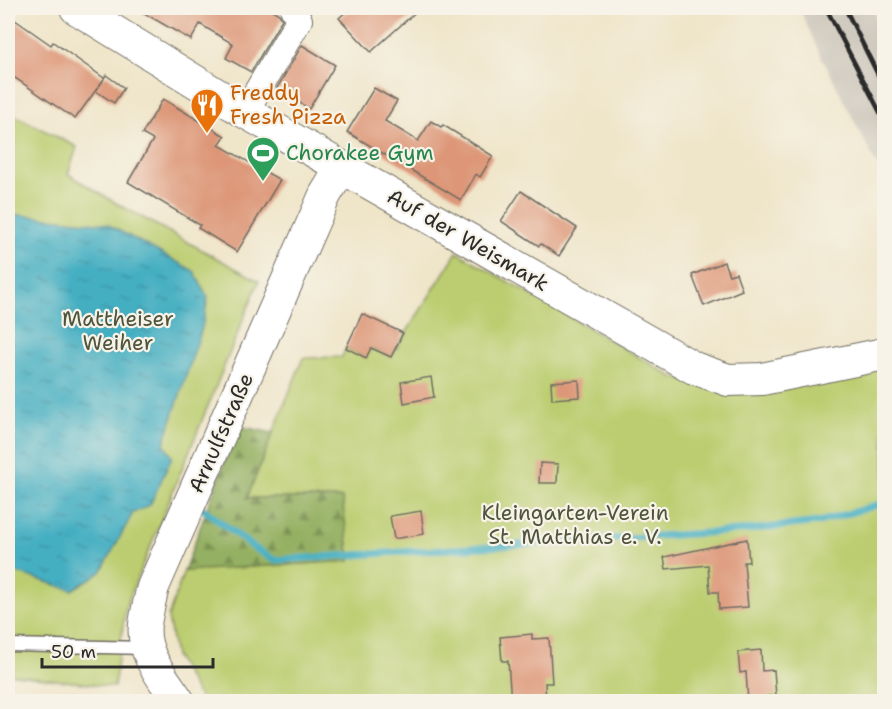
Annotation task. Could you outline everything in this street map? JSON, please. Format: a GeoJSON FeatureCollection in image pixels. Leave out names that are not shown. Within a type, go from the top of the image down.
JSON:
{"type":"FeatureCollection","features":[{"type":"Feature","properties":{"kind":"street","name":"Auf der Weismark"},"geometry":{"type":"LineString","coordinates":[[76,8],[245,112],[694,368],[728,380],[762,379],[885,354]]}},
{"type":"Feature","properties":{"kind":"street"},"geometry":{"type":"LineString","coordinates":[[245,112],[299,20],[293,8]]}},
{"type":"Feature","properties":{"kind":"street","name":"Arnulfstraße"},"geometry":{"type":"LineString","coordinates":[[179,702],[147,648],[145,627],[153,587],[325,195],[342,166]]}},
{"type":"Feature","properties":{"kind":"lane"},"geometry":{"type":"LineString","coordinates":[[8,645],[147,648]]}},
{"type":"Feature","properties":{"kind":"shaded area"},"geometry":{"type":"Polygon","coordinates":[[[799,8],[872,8],[884,32],[884,179],[818,50],[799,8]]]}},
{"type":"Feature","properties":{"kind":"green space","name":"Mattheiser Weiher"},"geometry":{"type":"Polygon","coordinates":[[[8,112],[77,147],[68,174],[114,202],[259,281],[126,606],[114,687],[8,674],[8,112]]]}},
{"type":"Feature","properties":{"kind":"green space","name":"Kleingarten-Verein St. Matthias e. V."},"geometry":{"type":"Polygon","coordinates":[[[457,252],[673,377],[706,386],[884,367],[884,701],[202,701],[175,656],[168,617],[184,571],[350,561],[342,498],[247,498],[303,358],[342,357],[346,348],[366,358],[371,348],[391,357],[457,252]]]}},
{"type":"Feature","properties":{"kind":"green space"},"geometry":{"type":"Polygon","coordinates":[[[238,426],[273,433],[247,498],[342,498],[350,561],[184,571],[238,426]]]}},
{"type":"Feature","properties":{"kind":"water","name":"Mattheiser Weiher"},"geometry":{"type":"Polygon","coordinates":[[[8,215],[107,224],[194,271],[208,298],[202,328],[164,443],[172,457],[150,505],[133,513],[101,572],[72,590],[8,570],[8,215]]]}},
{"type":"Feature","properties":{"kind":"building"},"geometry":{"type":"Polygon","coordinates":[[[135,8],[269,8],[279,14],[282,19],[251,72],[226,58],[233,44],[200,24],[191,40],[135,8]]]}},
{"type":"Feature","properties":{"kind":"building"},"geometry":{"type":"Polygon","coordinates":[[[350,8],[420,8],[371,52],[339,18],[350,8]]]}},
{"type":"Feature","properties":{"kind":"building"},"geometry":{"type":"Polygon","coordinates":[[[8,15],[51,45],[53,42],[104,78],[106,75],[124,88],[114,103],[96,91],[104,79],[75,119],[8,73],[8,15]]]}},
{"type":"Feature","properties":{"kind":"building"},"geometry":{"type":"Polygon","coordinates":[[[302,45],[335,65],[309,109],[277,88],[302,45]]]}},
{"type":"Feature","properties":{"kind":"building"},"geometry":{"type":"Polygon","coordinates":[[[374,88],[397,101],[385,121],[418,141],[431,121],[441,127],[443,125],[493,156],[480,177],[476,174],[461,200],[347,132],[374,88]]]}},
{"type":"Feature","properties":{"kind":"building"},"geometry":{"type":"Polygon","coordinates":[[[163,99],[225,136],[219,145],[280,180],[237,252],[198,228],[200,225],[128,182],[153,140],[142,134],[163,99]]]}},
{"type":"Feature","properties":{"kind":"building"},"geometry":{"type":"Polygon","coordinates":[[[521,191],[577,228],[559,256],[501,221],[521,191]]]}},
{"type":"Feature","properties":{"kind":"building"},"geometry":{"type":"Polygon","coordinates":[[[724,262],[729,275],[736,273],[742,290],[704,306],[692,275],[724,262]]]}},
{"type":"Feature","properties":{"kind":"building"},"geometry":{"type":"Polygon","coordinates":[[[362,314],[403,333],[391,357],[371,348],[366,358],[346,348],[362,314]]]}},
{"type":"Feature","properties":{"kind":"building"},"geometry":{"type":"Polygon","coordinates":[[[431,377],[434,397],[404,403],[401,382],[431,377]]]}},
{"type":"Feature","properties":{"kind":"building"},"geometry":{"type":"Polygon","coordinates":[[[579,380],[580,397],[552,399],[551,382],[579,380]]]}},
{"type":"Feature","properties":{"kind":"building"},"geometry":{"type":"Polygon","coordinates":[[[540,463],[558,464],[557,483],[539,483],[540,463]]]}},
{"type":"Feature","properties":{"kind":"building"},"geometry":{"type":"Polygon","coordinates":[[[421,511],[424,534],[394,539],[390,516],[421,511]]]}},
{"type":"Feature","properties":{"kind":"building"},"geometry":{"type":"Polygon","coordinates":[[[747,539],[749,562],[744,562],[748,607],[719,609],[718,592],[710,592],[708,565],[666,569],[664,557],[747,539]]]}},
{"type":"Feature","properties":{"kind":"building"},"geometry":{"type":"Polygon","coordinates":[[[532,634],[532,639],[549,638],[552,683],[545,683],[546,702],[511,702],[508,661],[502,661],[500,637],[532,634]]]}},
{"type":"Feature","properties":{"kind":"building"},"geometry":{"type":"Polygon","coordinates":[[[761,650],[762,671],[774,670],[776,696],[767,696],[769,702],[748,702],[746,672],[740,673],[738,652],[761,650]]]}},
{"type":"Feature","properties":{"kind":"waterway"},"geometry":{"type":"LineString","coordinates":[[202,508],[274,560],[738,531],[819,522],[884,503]]}},
{"type":"Feature","properties":{"kind":"railway"},"geometry":{"type":"LineString","coordinates":[[826,8],[884,120]]}},
{"type":"Feature","properties":{"kind":"railway"},"geometry":{"type":"LineString","coordinates":[[845,8],[884,87]]}},
{"type":"Feature","properties":{"kind":"place","name":"Freddy Fresh Pizza"},"geometry":{"type":"Point","coordinates":[207,134]}},
{"type":"Feature","properties":{"kind":"place","name":"Chorakee Gym"},"geometry":{"type":"Point","coordinates":[263,182]}}]}
